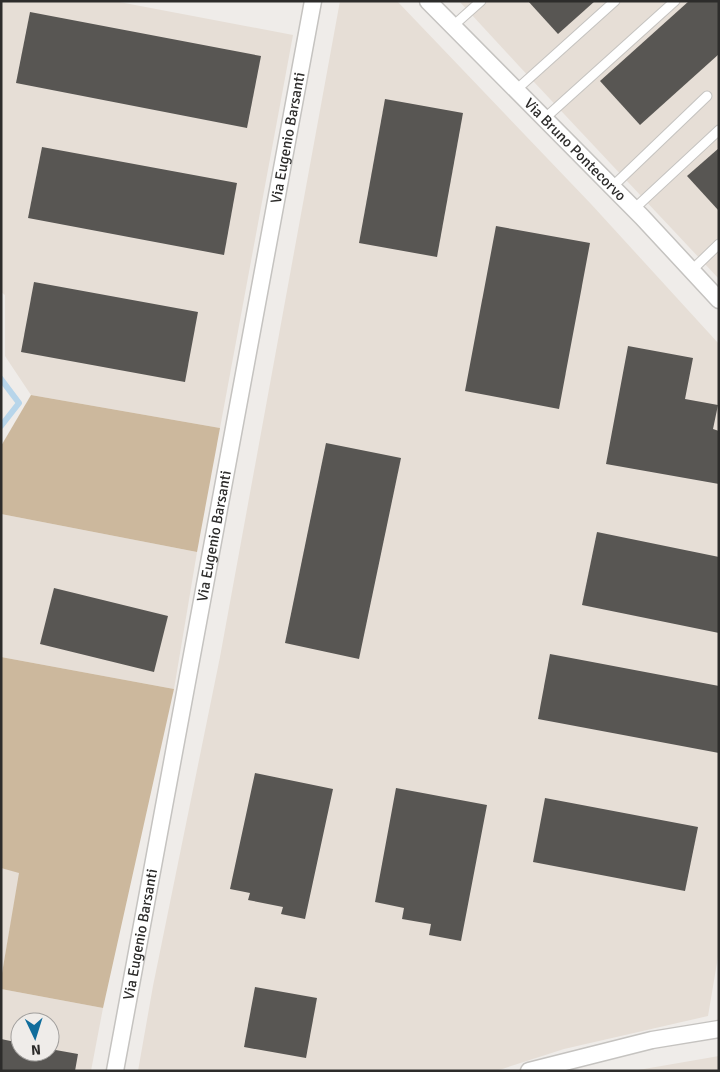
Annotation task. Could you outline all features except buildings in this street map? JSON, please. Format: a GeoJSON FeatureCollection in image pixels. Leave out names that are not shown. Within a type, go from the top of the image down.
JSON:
{"type":"FeatureCollection","features":[{"type":"Feature","properties":{"kind":"street","name":"Via Eugenio Barsanti"},"geometry":{"type":"LineString","coordinates":[[115,1071],[313,1]]}},
{"type":"Feature","properties":{"kind":"street","name":"Via Bruno Pontecorvo"},"geometry":{"type":"LineString","coordinates":[[428,1],[634,209],[691,271],[717,294]]}},
{"type":"Feature","properties":{"kind":"street"},"geometry":{"type":"LineString","coordinates":[[529,1071],[652,1040],[719,1029]]}},
{"type":"Feature","properties":{"kind":"lane"},"geometry":{"type":"LineString","coordinates":[[453,26],[481,1]]}},
{"type":"Feature","properties":{"kind":"lane"},"geometry":{"type":"LineString","coordinates":[[516,90],[615,1]]}},
{"type":"Feature","properties":{"kind":"lane"},"geometry":{"type":"LineString","coordinates":[[544,119],[675,1]]}},
{"type":"Feature","properties":{"kind":"lane"},"geometry":{"type":"LineString","coordinates":[[612,187],[707,96]]}},
{"type":"Feature","properties":{"kind":"lane"},"geometry":{"type":"LineString","coordinates":[[634,209],[719,130]]}},
{"type":"Feature","properties":{"kind":"lane"},"geometry":{"type":"LineString","coordinates":[[691,271],[719,244]]}},
{"type":"Feature","properties":{"kind":"shaded area"},"geometry":{"type":"Polygon","coordinates":[[[1,1],[114,1],[293,35],[220,428],[31,395],[5,356],[5,295],[1,292],[1,1]]]}},
{"type":"Feature","properties":{"kind":"shaded area"},"geometry":{"type":"Polygon","coordinates":[[[340,1],[397,1],[591,204],[719,344],[719,951],[708,1016],[564,1049],[496,1071],[138,1071],[153,986],[220,657],[340,1]]]}},
{"type":"Feature","properties":{"kind":"shaded area"},"geometry":{"type":"Polygon","coordinates":[[[459,1],[719,1],[719,279],[519,66],[459,1]]]}},
{"type":"Feature","properties":{"kind":"shaded area"},"geometry":{"type":"Polygon","coordinates":[[[31,395],[220,428],[197,552],[1,514],[1,446],[31,395]]]}},
{"type":"Feature","properties":{"kind":"shaded area"},"geometry":{"type":"Polygon","coordinates":[[[1,514],[197,552],[174,689],[1,657],[1,514]]]}},
{"type":"Feature","properties":{"kind":"shaded area"},"geometry":{"type":"Polygon","coordinates":[[[1,657],[174,689],[103,1008],[1,989],[1,979],[19,873],[1,868],[1,657]]]}},
{"type":"Feature","properties":{"kind":"shaded area"},"geometry":{"type":"Polygon","coordinates":[[[1,868],[20,872],[1,979],[1,868]]]}},
{"type":"Feature","properties":{"kind":"shaded area"},"geometry":{"type":"Polygon","coordinates":[[[1,989],[103,1008],[91,1071],[1,1071],[1,989]]]}},
{"type":"Feature","properties":{"kind":"shaded area"},"geometry":{"type":"Polygon","coordinates":[[[719,1056],[719,1071],[632,1071],[644,1069],[719,1056]]]}},
{"type":"Feature","properties":{"kind":"waterway"},"geometry":{"type":"LineString","coordinates":[[1,379],[19,403],[1,426]]}}]}
